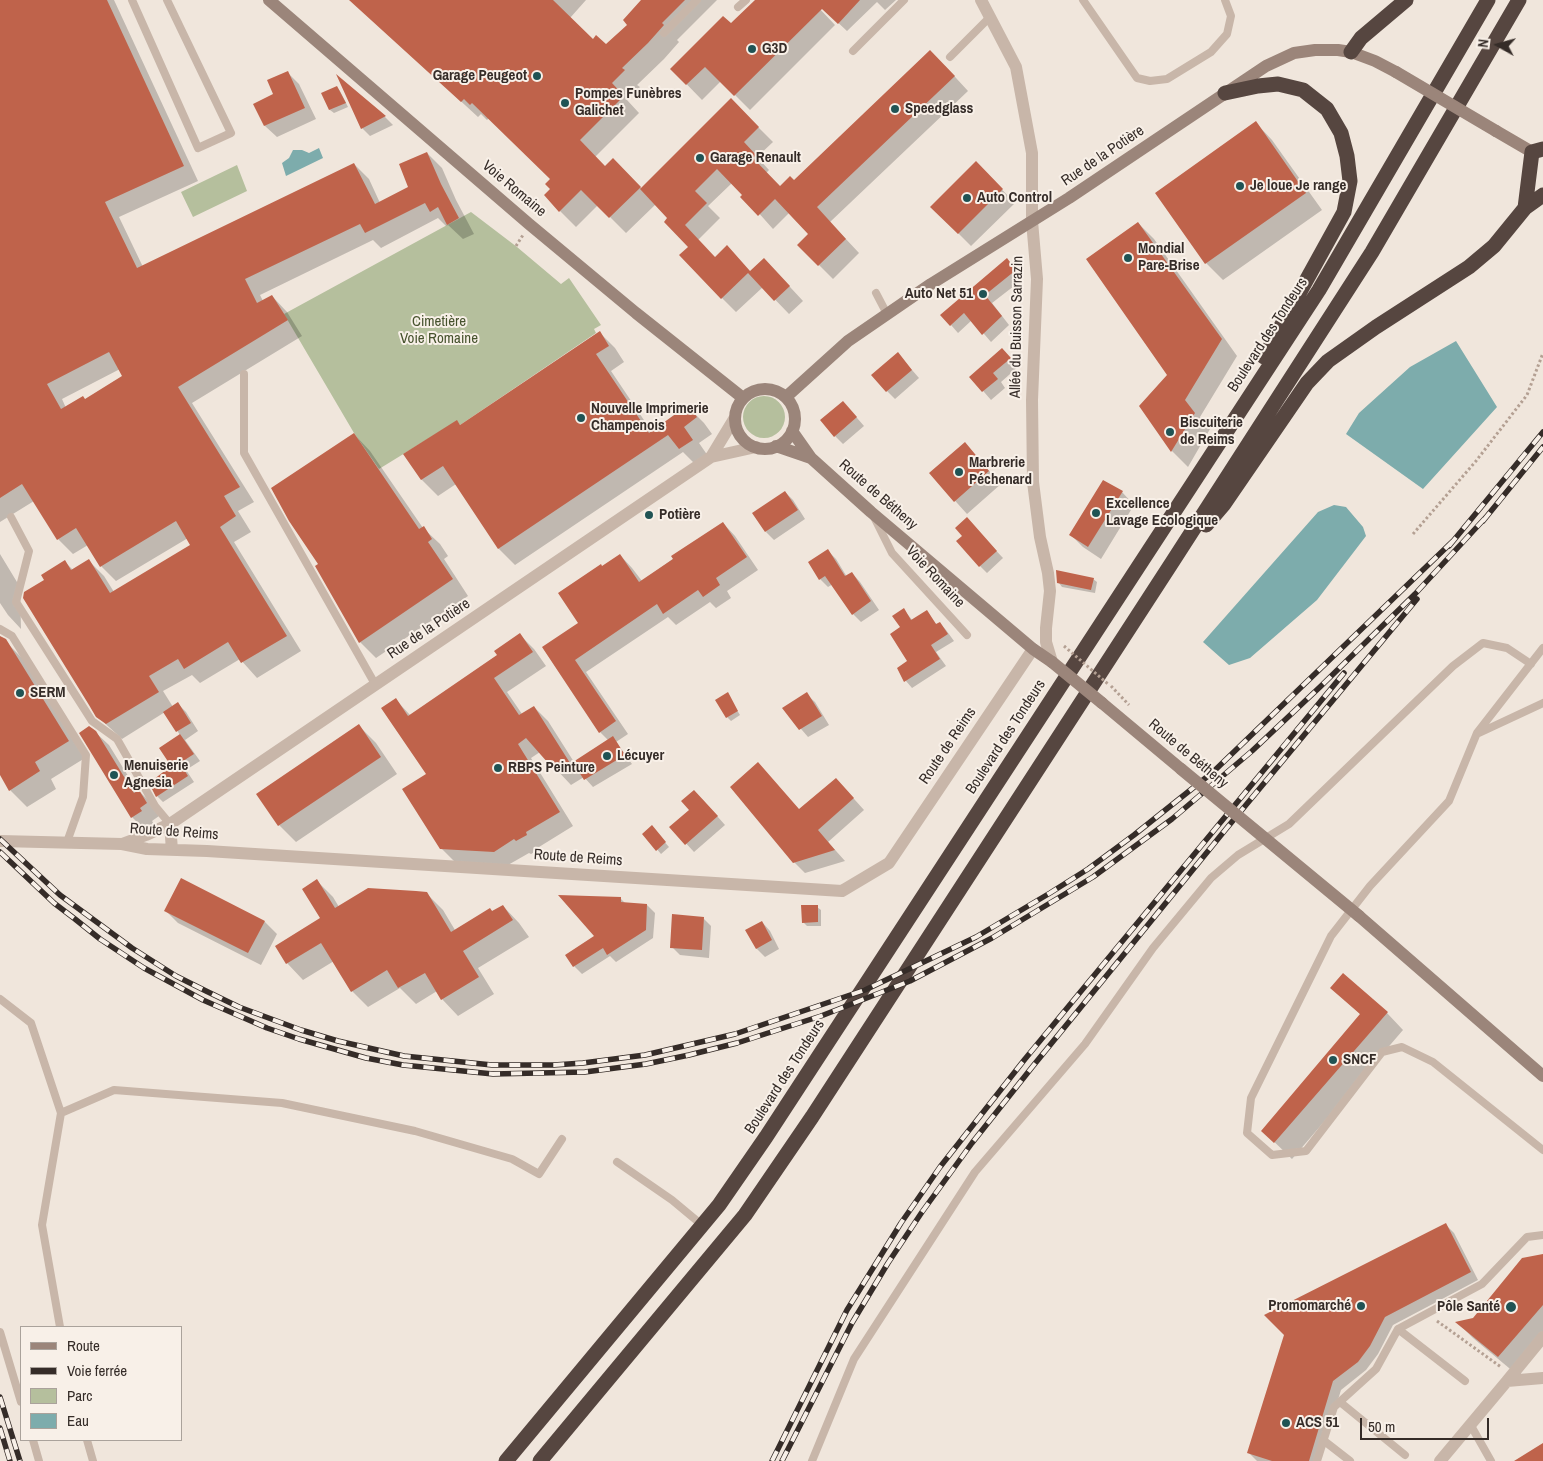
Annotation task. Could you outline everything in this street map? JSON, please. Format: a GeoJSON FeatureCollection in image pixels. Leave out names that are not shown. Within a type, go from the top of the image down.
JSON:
{"type":"FeatureCollection","features":[{"type":"Feature","properties":{"kind":"highway"},"geometry":{"type":"LineString","coordinates":[[1351,52],[1361,38],[1406,0]]}},
{"type":"Feature","properties":{"kind":"highway","name":"Boulevard des Tondeurs"},"geometry":{"type":"LineString","coordinates":[[506,1461],[719,1205],[766,1137],[1319,290],[1488,0]]}},
{"type":"Feature","properties":{"kind":"highway"},"geometry":{"type":"LineString","coordinates":[[540,1461],[745,1215],[812,1116],[1173,562],[1372,252],[1519,0]]}},
{"type":"Feature","properties":{"kind":"highway"},"geometry":{"type":"LineString","coordinates":[[1210,456],[1344,212],[1350,181],[1347,156],[1341,133],[1327,109],[1302,90],[1278,84],[1225,93]]}},
{"type":"Feature","properties":{"kind":"highway"},"geometry":{"type":"LineString","coordinates":[[1525,208],[1539,153]]}},
{"type":"Feature","properties":{"kind":"highway"},"geometry":{"type":"LineString","coordinates":[[1173,562],[1224,504],[1307,383],[1328,361],[1469,266],[1494,246],[1525,208],[1543,195]]}},
{"type":"Feature","properties":{"kind":"main road","name":"Voie Romaine"},"geometry":{"type":"LineString","coordinates":[[269,0],[529,224],[636,313],[743,398]]}},
{"type":"Feature","properties":{"kind":"main road","name":"Rue de la Potière"},"geometry":{"type":"LineString","coordinates":[[786,398],[848,342],[931,284],[1032,221],[1266,66],[1294,53],[1315,50],[1338,50],[1351,52],[1374,61],[1396,72],[1496,132],[1539,153]]}},
{"type":"Feature","properties":{"kind":"main road"},"geometry":{"type":"LineString","coordinates":[[760,388],[779,392],[786,398],[792,405],[794,414],[792,431],[788,438],[776,446],[762,449],[743,440],[735,426],[734,419],[735,411],[743,398],[750,392],[760,388]]}},
{"type":"Feature","properties":{"kind":"main road","name":"Route de Bétheny"},"geometry":{"type":"LineString","coordinates":[[792,431],[811,458],[872,512],[1033,649],[1052,662],[1360,916],[1543,1076]]}},
{"type":"Feature","properties":{"kind":"main road","name":"Route de Bétheny"},"geometry":{"type":"LineString","coordinates":[[776,446],[811,458]]}},
{"type":"Feature","properties":{"kind":"street","name":"Allée du Buisson Sarrazin"},"geometry":{"type":"LineString","coordinates":[[981,0],[1016,67],[1032,153],[1032,221],[1037,279],[1032,400],[1033,482],[1040,537],[1050,591],[1046,642],[1052,662]]}},
{"type":"Feature","properties":{"kind":"street","name":"Rue de la Potière"},"geometry":{"type":"LineString","coordinates":[[122,844],[170,824],[711,457],[734,419]]}},
{"type":"Feature","properties":{"kind":"street"},"geometry":{"type":"LineString","coordinates":[[711,457],[756,447]]}},
{"type":"Feature","properties":{"kind":"street","name":"Route de Reims"},"geometry":{"type":"LineString","coordinates":[[0,841],[122,844],[147,849],[207,850],[842,891],[890,863],[1033,649]]}},
{"type":"Feature","properties":{"kind":"street"},"geometry":{"type":"LineString","coordinates":[[170,824],[172,850]]}},
{"type":"Feature","properties":{"kind":"street"},"geometry":{"type":"LineString","coordinates":[[1440,1461],[1543,1337]]}},
{"type":"Feature","properties":{"kind":"street"},"geometry":{"type":"LineString","coordinates":[[1510,1378],[1543,1378]]}},
{"type":"Feature","properties":{"kind":"lane"},"geometry":{"type":"LineString","coordinates":[[132,0],[198,148],[231,133],[167,0]]}},
{"type":"Feature","properties":{"kind":"lane"},"geometry":{"type":"LineString","coordinates":[[664,33],[697,0]]}},
{"type":"Feature","properties":{"kind":"lane"},"geometry":{"type":"LineString","coordinates":[[738,7],[746,0]]}},
{"type":"Feature","properties":{"kind":"lane"},"geometry":{"type":"LineString","coordinates":[[853,51],[904,0]]}},
{"type":"Feature","properties":{"kind":"lane"},"geometry":{"type":"LineString","coordinates":[[1083,0],[1137,78],[1150,82],[1166,79],[1211,52],[1227,34],[1232,16],[1225,0]]}},
{"type":"Feature","properties":{"kind":"lane"},"geometry":{"type":"LineString","coordinates":[[950,57],[990,17]]}},
{"type":"Feature","properties":{"kind":"lane"},"geometry":{"type":"LineString","coordinates":[[876,293],[887,314]]}},
{"type":"Feature","properties":{"kind":"lane"},"geometry":{"type":"LineString","coordinates":[[244,374],[244,453],[375,684]]}},
{"type":"Feature","properties":{"kind":"lane","name":"Voie Romaine"},"geometry":{"type":"LineString","coordinates":[[872,512],[892,554],[966,635]]}},
{"type":"Feature","properties":{"kind":"lane"},"geometry":{"type":"LineString","coordinates":[[11,517],[29,551],[16,602],[92,721],[117,739],[154,806],[170,824]]}},
{"type":"Feature","properties":{"kind":"lane"},"geometry":{"type":"LineString","coordinates":[[0,629],[12,636],[86,755],[83,797],[67,842]]}},
{"type":"Feature","properties":{"kind":"lane"},"geometry":{"type":"LineString","coordinates":[[812,1461],[854,1359],[975,1172],[1084,1044],[1153,948],[1211,878],[1238,855],[1289,824],[1452,666],[1483,643],[1507,648],[1531,664]]}},
{"type":"Feature","properties":{"kind":"lane"},"geometry":{"type":"LineString","coordinates":[[1543,648],[1477,733],[1449,801],[1370,886],[1331,936],[1251,1098],[1247,1133],[1272,1155],[1306,1151],[1382,1052],[1402,1047],[1433,1062],[1543,1150]]}},
{"type":"Feature","properties":{"kind":"lane"},"geometry":{"type":"LineString","coordinates":[[1477,733],[1543,703]]}},
{"type":"Feature","properties":{"kind":"lane"},"geometry":{"type":"LineString","coordinates":[[0,999],[31,1023],[61,1113],[42,1224],[60,1326]]}},
{"type":"Feature","properties":{"kind":"lane"},"geometry":{"type":"LineString","coordinates":[[61,1113],[114,1090],[282,1103],[416,1131],[512,1159],[539,1174],[562,1139]]}},
{"type":"Feature","properties":{"kind":"lane"},"geometry":{"type":"LineString","coordinates":[[617,1162],[672,1200],[702,1225]]}},
{"type":"Feature","properties":{"kind":"lane"},"geometry":{"type":"LineString","coordinates":[[1317,1461],[1334,1408],[1376,1369],[1398,1329],[1482,1284],[1527,1237],[1543,1236]]}},
{"type":"Feature","properties":{"kind":"lane"},"geometry":{"type":"LineString","coordinates":[[1398,1329],[1465,1381]]}},
{"type":"Feature","properties":{"kind":"lane"},"geometry":{"type":"LineString","coordinates":[[0,1332],[20,1399]]}},
{"type":"Feature","properties":{"kind":"lane"},"geometry":{"type":"LineString","coordinates":[[1340,1402],[1405,1455]]}},
{"type":"Feature","properties":{"kind":"lane"},"geometry":{"type":"LineString","coordinates":[[1470,1424],[1492,1461]]}},
{"type":"Feature","properties":{"kind":"lane"},"geometry":{"type":"LineString","coordinates":[[1324,1440],[1350,1461]]}},
{"type":"Feature","properties":{"kind":"lane"},"geometry":{"type":"LineString","coordinates":[[32,1441],[39,1461]]}},
{"type":"Feature","properties":{"kind":"lane"},"geometry":{"type":"LineString","coordinates":[[87,1441],[93,1461]]}},
{"type":"Feature","properties":{"kind":"path"},"geometry":{"type":"LineString","coordinates":[[1413,534],[1476,461],[1527,395],[1543,353]]}},
{"type":"Feature","properties":{"kind":"path"},"geometry":{"type":"LineString","coordinates":[[1064,646],[1108,684]]}},
{"type":"Feature","properties":{"kind":"path"},"geometry":{"type":"LineString","coordinates":[[1426,1314],[1510,1378]]}},
{"type":"Feature","properties":{"kind":"green space"},"geometry":{"type":"Polygon","coordinates":[[[237,165],[247,191],[193,217],[181,192],[237,165]]]}},
{"type":"Feature","properties":{"kind":"green space","name":"Cimetière Voie Romaine"},"geometry":{"type":"Polygon","coordinates":[[[471,212],[561,284],[569,278],[601,325],[594,329],[596,333],[460,425],[457,421],[379,469],[354,433],[284,314],[471,212]]]}},
{"type":"Feature","properties":{"kind":"green space"},"geometry":{"type":"Polygon","coordinates":[[[764,396],[779,402],[785,417],[779,432],[764,438],[749,432],[743,417],[749,402],[764,396]]]}},
{"type":"Feature","properties":{"kind":"water"},"geometry":{"type":"Polygon","coordinates":[[[319,148],[323,158],[286,176],[282,163],[289,158],[293,150],[302,150],[309,153],[319,148]]]}},
{"type":"Feature","properties":{"kind":"water"},"geometry":{"type":"Polygon","coordinates":[[[1456,341],[1497,407],[1423,489],[1346,434],[1359,413],[1410,367],[1456,341]]]}},
{"type":"Feature","properties":{"kind":"water"},"geometry":{"type":"Polygon","coordinates":[[[1334,505],[1346,507],[1363,527],[1366,536],[1317,600],[1250,658],[1229,665],[1203,642],[1318,512],[1334,505]]]}},
{"type":"Feature","properties":{"kind":"building"},"geometry":{"type":"Polygon","coordinates":[[[0,0],[107,0],[184,166],[105,202],[137,268],[354,163],[375,204],[408,187],[399,164],[427,152],[459,218],[447,225],[438,207],[430,212],[425,203],[365,233],[360,224],[245,279],[257,303],[272,295],[288,320],[178,387],[240,487],[224,496],[236,516],[220,527],[287,636],[241,663],[228,642],[184,669],[178,659],[149,676],[159,692],[106,724],[96,717],[23,598],[24,592],[44,580],[41,575],[65,560],[71,570],[89,559],[110,593],[190,545],[176,521],[100,567],[76,528],[57,540],[22,484],[0,498],[0,0]],[[109,352],[47,384],[61,409],[83,396],[85,399],[122,376],[109,352]]]}},
{"type":"Feature","properties":{"kind":"building"},"geometry":{"type":"Polygon","coordinates":[[[349,0],[553,0],[593,39],[596,35],[606,44],[627,25],[623,20],[641,0],[685,0],[662,23],[664,25],[648,43],[622,68],[625,70],[612,83],[624,96],[580,140],[605,166],[613,158],[641,187],[609,218],[581,190],[559,212],[544,195],[550,189],[545,184],[550,179],[472,103],[470,105],[464,99],[461,102],[349,0]]]}},
{"type":"Feature","properties":{"kind":"building","name":"G3D"},"geometry":{"type":"Polygon","coordinates":[[[755,0],[860,0],[838,24],[822,9],[734,96],[705,67],[686,85],[670,69],[723,16],[731,23],[755,0]]]}},
{"type":"Feature","properties":{"kind":"building"},"geometry":{"type":"Polygon","coordinates":[[[930,50],[955,76],[817,207],[846,239],[818,266],[797,245],[808,234],[775,199],[758,216],[740,197],[742,195],[717,169],[695,191],[707,203],[685,225],[715,257],[727,245],[750,271],[764,258],[790,286],[774,301],[748,273],[721,299],[679,255],[688,247],[664,222],[667,218],[640,189],[731,98],[759,127],[744,142],[756,155],[753,158],[780,186],[790,176],[794,180],[930,50]]]}},
{"type":"Feature","properties":{"kind":"building"},"geometry":{"type":"Polygon","coordinates":[[[288,71],[305,108],[264,126],[253,104],[273,94],[267,80],[288,71]]]}},
{"type":"Feature","properties":{"kind":"building"},"geometry":{"type":"Polygon","coordinates":[[[336,74],[386,116],[361,129],[336,74]]]}},
{"type":"Feature","properties":{"kind":"building"},"geometry":{"type":"Polygon","coordinates":[[[337,86],[346,103],[329,110],[321,93],[337,86]]]}},
{"type":"Feature","properties":{"kind":"building"},"geometry":{"type":"Polygon","coordinates":[[[1256,121],[1306,193],[1205,264],[1155,193],[1256,121]]]}},
{"type":"Feature","properties":{"kind":"building","name":"Auto Control"},"geometry":{"type":"Polygon","coordinates":[[[976,161],[1003,189],[958,234],[930,207],[976,161]]]}},
{"type":"Feature","properties":{"kind":"building"},"geometry":{"type":"Polygon","coordinates":[[[1138,222],[1222,339],[1185,400],[1195,413],[1171,452],[1139,406],[1167,375],[1086,259],[1138,222]]]}},
{"type":"Feature","properties":{"kind":"building"},"geometry":{"type":"Polygon","coordinates":[[[1007,258],[1016,270],[985,295],[1002,316],[982,335],[964,313],[950,326],[940,315],[1007,258]]]}},
{"type":"Feature","properties":{"kind":"building"},"geometry":{"type":"Polygon","coordinates":[[[600,331],[609,346],[596,354],[649,433],[688,405],[697,417],[684,427],[693,440],[679,449],[668,435],[498,549],[443,466],[421,480],[403,454],[457,420],[460,425],[600,331]]]}},
{"type":"Feature","properties":{"kind":"building"},"geometry":{"type":"Polygon","coordinates":[[[1002,348],[1011,358],[993,373],[998,379],[982,392],[969,377],[1002,348]]]}},
{"type":"Feature","properties":{"kind":"building"},"geometry":{"type":"Polygon","coordinates":[[[898,352],[912,370],[886,392],[871,375],[898,352]]]}},
{"type":"Feature","properties":{"kind":"building"},"geometry":{"type":"Polygon","coordinates":[[[843,401],[857,417],[834,437],[820,420],[843,401]]]}},
{"type":"Feature","properties":{"kind":"building"},"geometry":{"type":"Polygon","coordinates":[[[354,433],[419,529],[424,526],[432,539],[428,542],[453,579],[359,643],[315,566],[318,564],[289,521],[271,488],[354,433]]]}},
{"type":"Feature","properties":{"kind":"building","name":"Marbrerie Péchenard"},"geometry":{"type":"Polygon","coordinates":[[[965,442],[989,471],[954,502],[929,473],[965,442]]]}},
{"type":"Feature","properties":{"kind":"building","name":"Excellence Lavage Ecologique"},"geometry":{"type":"Polygon","coordinates":[[[1103,480],[1123,491],[1088,547],[1069,535],[1103,480]]]}},
{"type":"Feature","properties":{"kind":"building"},"geometry":{"type":"Polygon","coordinates":[[[785,491],[798,510],[765,532],[752,513],[785,491]]]}},
{"type":"Feature","properties":{"kind":"building"},"geometry":{"type":"Polygon","coordinates":[[[967,517],[997,551],[979,567],[956,541],[962,536],[955,528],[967,517]]]}},
{"type":"Feature","properties":{"kind":"building"},"geometry":{"type":"Polygon","coordinates":[[[723,522],[747,557],[716,578],[720,585],[703,597],[698,590],[663,614],[657,604],[575,660],[616,721],[599,733],[542,647],[578,623],[558,593],[601,564],[602,566],[620,554],[639,582],[673,559],[671,556],[723,522]]]}},
{"type":"Feature","properties":{"kind":"building"},"geometry":{"type":"Polygon","coordinates":[[[828,549],[845,576],[852,572],[871,601],[852,615],[825,576],[819,580],[808,562],[828,549]]]}},
{"type":"Feature","properties":{"kind":"building"},"geometry":{"type":"Polygon","coordinates":[[[1056,570],[1094,578],[1091,590],[1057,583],[1056,570]]]}},
{"type":"Feature","properties":{"kind":"building"},"geometry":{"type":"Polygon","coordinates":[[[904,608],[911,620],[927,610],[936,624],[940,622],[948,634],[931,645],[940,659],[904,682],[897,668],[907,661],[890,634],[900,627],[892,616],[904,608]]]}},
{"type":"Feature","properties":{"kind":"building"},"geometry":{"type":"Polygon","coordinates":[[[520,633],[533,652],[494,678],[519,715],[534,706],[570,763],[556,772],[526,738],[518,744],[560,812],[526,832],[527,835],[516,841],[514,839],[494,852],[440,849],[402,789],[426,774],[381,708],[396,698],[408,716],[497,655],[494,651],[520,633]]]}},
{"type":"Feature","properties":{"kind":"building","name":"SERM"},"geometry":{"type":"Polygon","coordinates":[[[0,636],[6,639],[69,741],[35,762],[40,771],[9,791],[0,775],[0,636]]]}},
{"type":"Feature","properties":{"kind":"building"},"geometry":{"type":"Polygon","coordinates":[[[728,692],[738,711],[726,718],[715,700],[728,692]]]}},
{"type":"Feature","properties":{"kind":"building"},"geometry":{"type":"Polygon","coordinates":[[[807,692],[822,716],[799,730],[782,708],[807,692]]]}},
{"type":"Feature","properties":{"kind":"building"},"geometry":{"type":"Polygon","coordinates":[[[178,702],[191,723],[176,732],[163,712],[178,702]]]}},
{"type":"Feature","properties":{"kind":"building"},"geometry":{"type":"Polygon","coordinates":[[[359,724],[381,757],[278,826],[256,794],[359,724]]]}},
{"type":"Feature","properties":{"kind":"building","name":"Menuiserie Agnesia"},"geometry":{"type":"Polygon","coordinates":[[[89,726],[96,731],[134,793],[139,790],[147,803],[140,808],[142,811],[131,818],[79,733],[89,726]]]}},
{"type":"Feature","properties":{"kind":"building"},"geometry":{"type":"Polygon","coordinates":[[[180,734],[194,754],[180,763],[188,776],[156,797],[149,783],[171,766],[159,748],[180,734]]]}},
{"type":"Feature","properties":{"kind":"building"},"geometry":{"type":"Polygon","coordinates":[[[613,736],[625,755],[584,780],[573,762],[613,736]]]}},
{"type":"Feature","properties":{"kind":"building"},"geometry":{"type":"Polygon","coordinates":[[[758,762],[799,809],[836,778],[854,798],[818,830],[835,850],[793,863],[730,787],[758,762]]]}},
{"type":"Feature","properties":{"kind":"building"},"geometry":{"type":"Polygon","coordinates":[[[694,790],[718,816],[685,845],[669,827],[689,810],[681,801],[694,790]]]}},
{"type":"Feature","properties":{"kind":"building"},"geometry":{"type":"Polygon","coordinates":[[[652,825],[666,842],[656,851],[642,834],[652,825]]]}},
{"type":"Feature","properties":{"kind":"building"},"geometry":{"type":"Polygon","coordinates":[[[181,878],[265,921],[248,953],[164,911],[181,878]]]}},
{"type":"Feature","properties":{"kind":"building"},"geometry":{"type":"Polygon","coordinates":[[[317,879],[335,908],[368,888],[416,891],[427,892],[451,932],[490,908],[492,911],[503,905],[513,920],[463,951],[479,977],[441,1000],[425,973],[398,988],[387,970],[351,992],[321,943],[286,964],[275,946],[320,918],[302,889],[317,879]]]}},
{"type":"Feature","properties":{"kind":"building"},"geometry":{"type":"Polygon","coordinates":[[[558,895],[621,897],[621,902],[647,904],[646,930],[607,955],[603,948],[573,967],[565,955],[594,936],[558,895]]]}},
{"type":"Feature","properties":{"kind":"building"},"geometry":{"type":"Polygon","coordinates":[[[801,905],[818,905],[818,922],[802,923],[801,905]]]}},
{"type":"Feature","properties":{"kind":"building"},"geometry":{"type":"Polygon","coordinates":[[[672,914],[704,917],[702,950],[670,948],[672,914]]]}},
{"type":"Feature","properties":{"kind":"building"},"geometry":{"type":"Polygon","coordinates":[[[762,921],[772,940],[756,949],[745,930],[762,921]]]}},
{"type":"Feature","properties":{"kind":"building","name":"SNCF"},"geometry":{"type":"Polygon","coordinates":[[[1343,973],[1388,1012],[1274,1143],[1261,1131],[1360,1014],[1330,988],[1343,973]]]}},
{"type":"Feature","properties":{"kind":"building"},"geometry":{"type":"Polygon","coordinates":[[[1446,1223],[1471,1272],[1385,1317],[1370,1346],[1358,1362],[1333,1381],[1309,1461],[1272,1461],[1247,1453],[1284,1335],[1264,1315],[1446,1223]]]}},
{"type":"Feature","properties":{"kind":"building","name":"Pôle Santé"},"geometry":{"type":"Polygon","coordinates":[[[1543,1254],[1543,1305],[1498,1357],[1455,1322],[1473,1318],[1522,1258],[1543,1254]]]}},
{"type":"Feature","properties":{"kind":"building"},"geometry":{"type":"Polygon","coordinates":[[[1543,1443],[1543,1461],[1514,1461],[1543,1443]]]}},
{"type":"Feature","properties":{"kind":"railway"},"geometry":{"type":"LineString","coordinates":[[1449,546],[1543,432]]}},
{"type":"Feature","properties":{"kind":"railway"},"geometry":{"type":"LineString","coordinates":[[1483,521],[1543,447]]}},
{"type":"Feature","properties":{"kind":"railway"},"geometry":{"type":"LineString","coordinates":[[0,852],[54,903],[100,939],[144,968],[203,1000],[267,1028],[299,1039],[366,1058],[403,1065],[493,1074],[585,1072],[646,1064],[689,1055],[737,1043],[821,1016],[910,981],[992,938],[1093,877],[1172,819],[1252,751],[1415,594],[1487,516]]}},
{"type":"Feature","properties":{"kind":"railway"},"geometry":{"type":"LineString","coordinates":[[0,839],[60,895],[132,948],[176,976],[239,1007],[301,1030],[338,1041],[404,1056],[492,1065],[554,1065],[645,1055],[735,1034],[865,990],[976,937],[1088,869],[1213,772],[1453,541]]}},
{"type":"Feature","properties":{"kind":"railway"},"geometry":{"type":"LineString","coordinates":[[782,1461],[852,1323],[888,1263],[972,1143],[1226,829],[1417,599]]}},
{"type":"Feature","properties":{"kind":"railway"},"geometry":{"type":"LineString","coordinates":[[772,1461],[847,1310],[901,1223],[940,1167],[1025,1059],[1344,673]]}},
{"type":"Feature","properties":{"kind":"railway"},"geometry":{"type":"LineString","coordinates":[[0,1397],[20,1461]]}},
{"type":"Feature","properties":{"kind":"railway"},"geometry":{"type":"LineString","coordinates":[[0,1428],[10,1461]]}},
{"type":"Feature","properties":{"kind":"place","name":"G3D"},"geometry":{"type":"Point","coordinates":[752,49]}},
{"type":"Feature","properties":{"kind":"place","name":"Garage Peugeot"},"geometry":{"type":"Point","coordinates":[537,76]}},
{"type":"Feature","properties":{"kind":"place","name":"Pompes Funèbres Galichet"},"geometry":{"type":"Point","coordinates":[565,103]}},
{"type":"Feature","properties":{"kind":"place","name":"Speedglass"},"geometry":{"type":"Point","coordinates":[895,109]}},
{"type":"Feature","properties":{"kind":"place","name":"Garage Renault"},"geometry":{"type":"Point","coordinates":[700,158]}},
{"type":"Feature","properties":{"kind":"place","name":"Je loue Je range"},"geometry":{"type":"Point","coordinates":[1240,186]}},
{"type":"Feature","properties":{"kind":"place","name":"Auto Control"},"geometry":{"type":"Point","coordinates":[967,198]}},
{"type":"Feature","properties":{"kind":"place","name":"Mondial Pare-Brise"},"geometry":{"type":"Point","coordinates":[1128,258]}},
{"type":"Feature","properties":{"kind":"place","name":"Auto Net 51"},"geometry":{"type":"Point","coordinates":[983,294]}},
{"type":"Feature","properties":{"kind":"place","name":"Nouvelle Imprimerie Champenois"},"geometry":{"type":"Point","coordinates":[581,418]}},
{"type":"Feature","properties":{"kind":"place","name":"Biscuiterie de Reims"},"geometry":{"type":"Point","coordinates":[1170,432]}},
{"type":"Feature","properties":{"kind":"place","name":"Marbrerie Péchenard"},"geometry":{"type":"Point","coordinates":[959,472]}},
{"type":"Feature","properties":{"kind":"place","name":"Excellence Lavage Ecologique"},"geometry":{"type":"Point","coordinates":[1096,513]}},
{"type":"Feature","properties":{"kind":"place","name":"Potière"},"geometry":{"type":"Point","coordinates":[649,515]}},
{"type":"Feature","properties":{"kind":"place","name":"SERM"},"geometry":{"type":"Point","coordinates":[20,693]}},
{"type":"Feature","properties":{"kind":"place","name":"Lécuyer"},"geometry":{"type":"Point","coordinates":[607,756]}},
{"type":"Feature","properties":{"kind":"place","name":"RBPS Peinture"},"geometry":{"type":"Point","coordinates":[498,768]}},
{"type":"Feature","properties":{"kind":"place","name":"Menuiserie Agnesia"},"geometry":{"type":"Point","coordinates":[114,775]}},
{"type":"Feature","properties":{"kind":"place","name":"SNCF"},"geometry":{"type":"Point","coordinates":[1333,1060]}},
{"type":"Feature","properties":{"kind":"place","name":"Promomarché"},"geometry":{"type":"Point","coordinates":[1361,1306]}},
{"type":"Feature","properties":{"kind":"place","name":"Pôle Santé"},"geometry":{"type":"Point","coordinates":[1511,1307]}},
{"type":"Feature","properties":{"kind":"place","name":"ACS 51"},"geometry":{"type":"Point","coordinates":[1286,1423]}}]}
